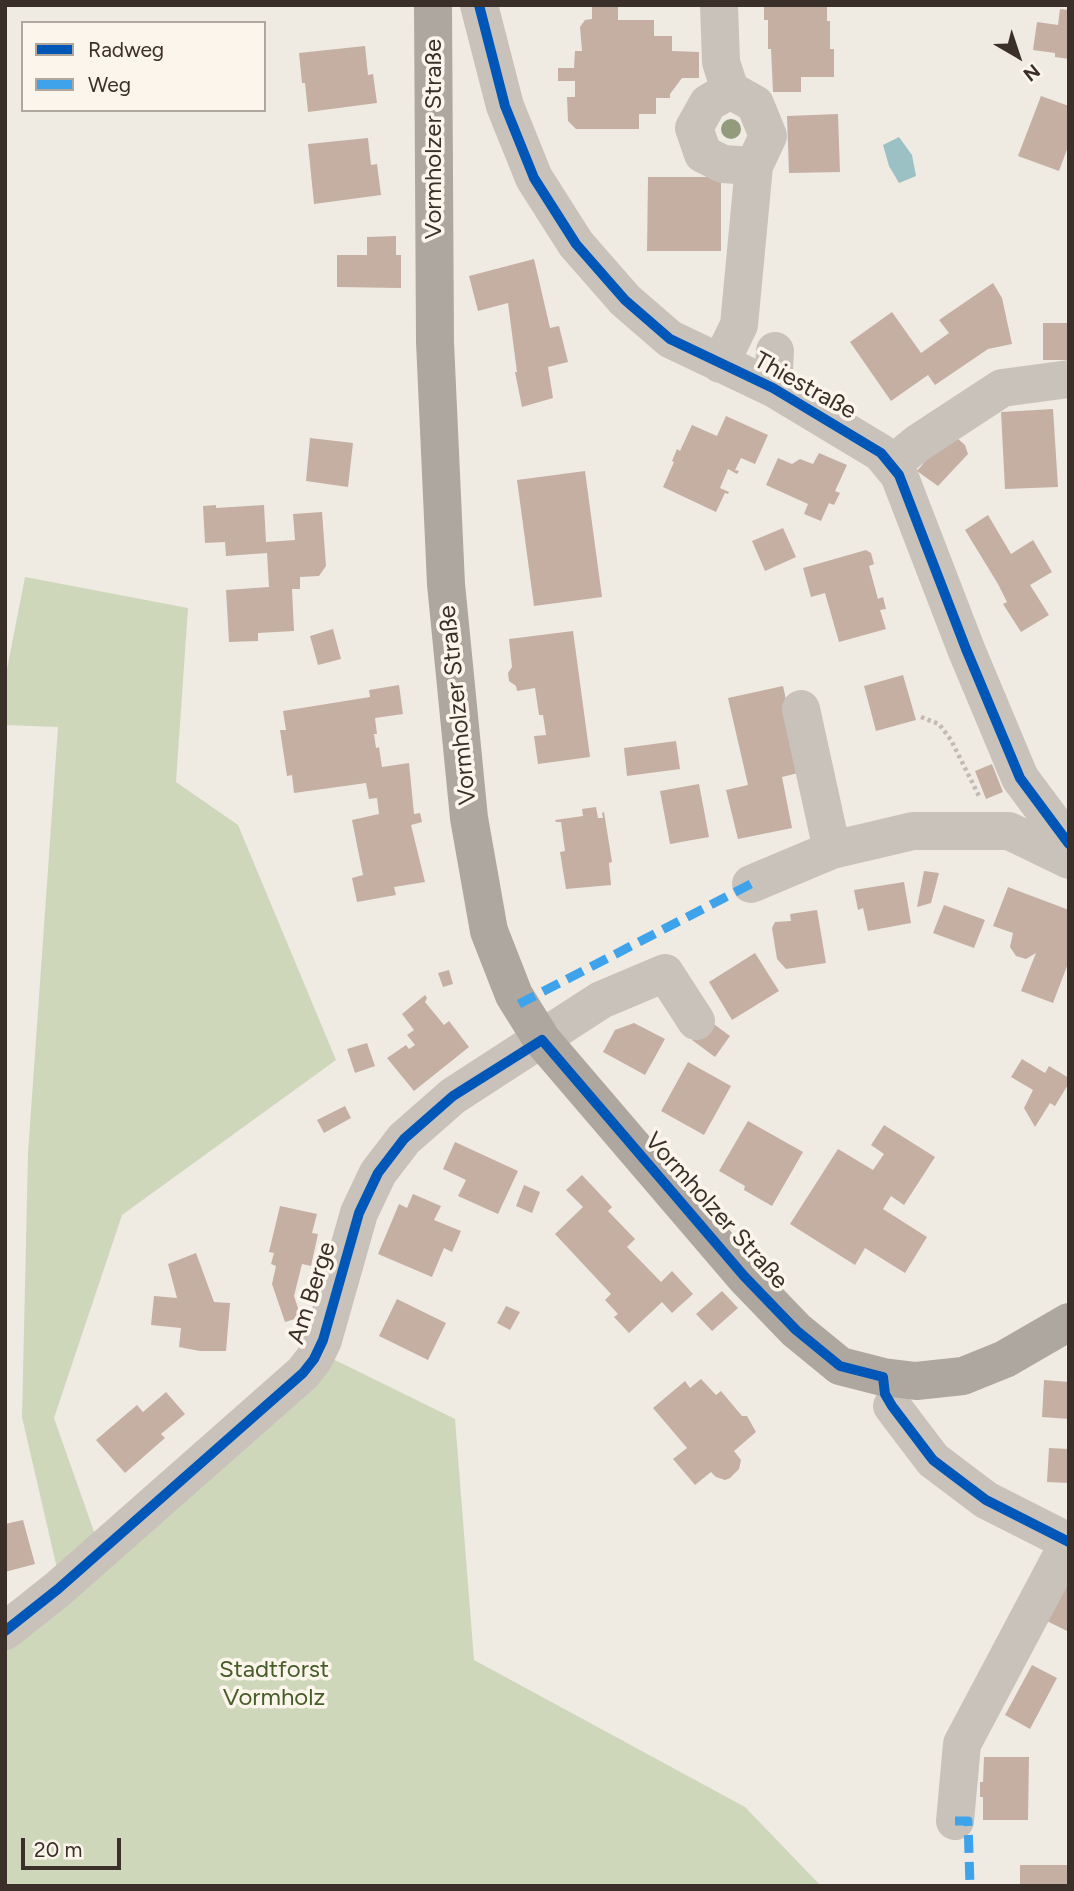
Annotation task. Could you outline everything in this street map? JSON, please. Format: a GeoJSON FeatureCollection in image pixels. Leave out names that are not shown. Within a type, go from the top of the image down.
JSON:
{"type":"FeatureCollection","features":[{"type":"Feature","properties":{"kind":"main road","name":"Vormholzer Straße"},"geometry":{"type":"LineString","coordinates":[[433,5],[435,350],[446,584],[469,818],[493,943],[514,995],[542,1041],[744,1276],[796,1330],[841,1366],[883,1377],[916,1381],[963,1376],[1005,1359],[1069,1322]]}},
{"type":"Feature","properties":{"kind":"street","name":"Thiestraße"},"geometry":{"type":"LineString","coordinates":[[479,5],[505,106],[534,178],[576,244],[625,300],[670,338],[720,364],[774,370],[881,453],[899,475],[1020,778],[1069,844]]}},
{"type":"Feature","properties":{"kind":"street"},"geometry":{"type":"LineString","coordinates":[[719,5],[721,62],[730,90],[708,103],[694,128],[703,154],[723,164],[754,166]]}},
{"type":"Feature","properties":{"kind":"street","name":"Thiestraße"},"geometry":{"type":"LineString","coordinates":[[720,364],[739,325],[754,166],[768,136],[755,104],[730,90]]}},
{"type":"Feature","properties":{"kind":"street"},"geometry":{"type":"LineString","coordinates":[[891,465],[918,443],[1002,388],[1069,379]]}},
{"type":"Feature","properties":{"kind":"street"},"geometry":{"type":"LineString","coordinates":[[801,709],[832,850]]}},
{"type":"Feature","properties":{"kind":"street"},"geometry":{"type":"LineString","coordinates":[[751,884],[832,850],[913,831],[1009,831],[1069,860]]}},
{"type":"Feature","properties":{"kind":"street","name":"Am Berge"},"geometry":{"type":"LineString","coordinates":[[5,1631],[58,1589],[303,1373],[314,1359],[323,1340],[359,1213],[378,1173],[404,1139],[453,1097],[601,1000],[665,973],[696,1021]]}},
{"type":"Feature","properties":{"kind":"street"},"geometry":{"type":"LineString","coordinates":[[892,1406],[933,1460],[986,1500],[1069,1542],[962,1744],[955,1821]]}},
{"type":"Feature","properties":{"kind":"path"},"geometry":{"type":"LineString","coordinates":[[921,717],[939,724],[951,740],[982,802],[1009,831]]}},
{"type":"Feature","properties":{"kind":"green space","name":"Stadtforst Vormholz"},"geometry":{"type":"Polygon","coordinates":[[[25,577],[188,608],[176,782],[238,825],[336,1060],[122,1215],[54,1418],[105,1563],[333,1359],[455,1419],[474,1660],[745,1807],[821,1886],[5,1886],[5,1642],[64,1599],[22,1417],[28,1153],[58,727],[5,725],[5,679],[25,577]]]}},
{"type":"Feature","properties":{"kind":"water"},"geometry":{"type":"Polygon","coordinates":[[[899,137],[912,155],[916,176],[899,183],[889,166],[883,145],[899,137]]]}},
{"type":"Feature","properties":{"kind":"building"},"geometry":{"type":"Polygon","coordinates":[[[592,5],[618,5],[618,20],[654,20],[654,36],[672,36],[672,51],[699,52],[699,78],[682,78],[670,98],[656,98],[656,114],[639,114],[639,129],[576,129],[568,121],[567,97],[575,97],[575,81],[558,81],[558,68],[574,68],[575,51],[582,51],[580,27],[585,20],[592,19],[592,5]]]}},
{"type":"Feature","properties":{"kind":"building"},"geometry":{"type":"Polygon","coordinates":[[[764,5],[827,5],[830,49],[834,49],[834,77],[801,77],[801,92],[773,92],[768,20],[764,20],[764,5]]]}},
{"type":"Feature","properties":{"kind":"building"},"geometry":{"type":"Polygon","coordinates":[[[1060,9],[1069,10],[1069,59],[1055,57],[1055,53],[1033,50],[1037,22],[1058,25],[1060,9]]]}},
{"type":"Feature","properties":{"kind":"building"},"geometry":{"type":"Polygon","coordinates":[[[365,46],[368,75],[373,74],[377,103],[308,112],[299,53],[365,46]]]}},
{"type":"Feature","properties":{"kind":"building"},"geometry":{"type":"Polygon","coordinates":[[[1041,96],[1069,106],[1069,144],[1059,171],[1018,156],[1041,96]]]}},
{"type":"Feature","properties":{"kind":"building"},"geometry":{"type":"Polygon","coordinates":[[[838,114],[840,172],[789,173],[787,116],[838,114]]]}},
{"type":"Feature","properties":{"kind":"building"},"geometry":{"type":"Polygon","coordinates":[[[368,138],[371,165],[377,164],[381,195],[314,204],[308,144],[368,138]]]}},
{"type":"Feature","properties":{"kind":"building"},"geometry":{"type":"Polygon","coordinates":[[[648,177],[721,177],[721,251],[647,251],[648,177]]]}},
{"type":"Feature","properties":{"kind":"building"},"geometry":{"type":"Polygon","coordinates":[[[396,236],[396,255],[401,255],[401,288],[337,287],[337,255],[367,255],[367,237],[396,236]]]}},
{"type":"Feature","properties":{"kind":"building"},"geometry":{"type":"Polygon","coordinates":[[[534,259],[550,328],[559,326],[568,362],[548,367],[553,398],[522,407],[515,372],[508,303],[478,311],[469,276],[534,259]]]}},
{"type":"Feature","properties":{"kind":"building"},"geometry":{"type":"Polygon","coordinates":[[[993,283],[1002,298],[1012,344],[988,349],[935,385],[928,375],[891,401],[850,342],[892,312],[921,353],[949,333],[939,320],[993,283]]]}},
{"type":"Feature","properties":{"kind":"building"},"geometry":{"type":"Polygon","coordinates":[[[1043,323],[1069,323],[1069,360],[1043,360],[1043,323]]]}},
{"type":"Feature","properties":{"kind":"building"},"geometry":{"type":"Polygon","coordinates":[[[1053,409],[1058,487],[1005,489],[1001,412],[1053,409]]]}},
{"type":"Feature","properties":{"kind":"building"},"geometry":{"type":"Polygon","coordinates":[[[726,416],[768,435],[755,464],[741,458],[735,470],[739,471],[737,474],[728,469],[720,488],[729,492],[725,493],[716,512],[663,487],[677,449],[680,451],[692,425],[717,436],[726,416]]]}},
{"type":"Feature","properties":{"kind":"building"},"geometry":{"type":"Polygon","coordinates":[[[950,432],[965,445],[968,454],[938,486],[917,471],[950,432]]]}},
{"type":"Feature","properties":{"kind":"building"},"geometry":{"type":"Polygon","coordinates":[[[310,438],[353,443],[348,487],[306,481],[310,438]]]}},
{"type":"Feature","properties":{"kind":"building"},"geometry":{"type":"Polygon","coordinates":[[[819,453],[847,465],[835,491],[840,493],[834,505],[829,503],[821,521],[804,514],[808,504],[766,485],[778,458],[792,464],[800,459],[813,464],[819,453]]]}},
{"type":"Feature","properties":{"kind":"building"},"geometry":{"type":"Polygon","coordinates":[[[585,471],[602,597],[534,606],[517,480],[585,471]]]}},
{"type":"Feature","properties":{"kind":"building"},"geometry":{"type":"Polygon","coordinates":[[[216,505],[216,508],[264,505],[266,542],[295,540],[293,514],[322,512],[326,566],[319,576],[300,577],[300,589],[292,589],[294,631],[258,633],[258,641],[229,642],[226,590],[269,587],[267,553],[226,556],[225,542],[205,543],[203,506],[216,505]]]}},
{"type":"Feature","properties":{"kind":"building"},"geometry":{"type":"Polygon","coordinates":[[[988,515],[1011,554],[1033,540],[1052,572],[1030,585],[1049,615],[1021,632],[1003,604],[1007,602],[998,584],[965,530],[988,515]]]}},
{"type":"Feature","properties":{"kind":"building"},"geometry":{"type":"Polygon","coordinates":[[[783,528],[796,557],[765,571],[752,541],[783,528]]]}},
{"type":"Feature","properties":{"kind":"building"},"geometry":{"type":"Polygon","coordinates":[[[866,550],[871,553],[874,564],[869,566],[878,599],[883,597],[886,609],[880,610],[886,629],[839,642],[825,593],[811,597],[803,568],[866,550]]]}},
{"type":"Feature","properties":{"kind":"building"},"geometry":{"type":"Polygon","coordinates":[[[333,629],[341,659],[318,665],[310,636],[333,629]]]}},
{"type":"Feature","properties":{"kind":"building"},"geometry":{"type":"Polygon","coordinates":[[[573,631],[590,757],[538,764],[534,736],[546,735],[543,715],[539,715],[535,688],[517,691],[516,686],[509,681],[508,673],[512,667],[509,639],[573,631]]]}},
{"type":"Feature","properties":{"kind":"building"},"geometry":{"type":"Polygon","coordinates":[[[903,675],[916,720],[876,731],[864,686],[903,675]]]}},
{"type":"Feature","properties":{"kind":"building"},"geometry":{"type":"Polygon","coordinates":[[[399,685],[403,714],[375,718],[377,734],[374,734],[382,767],[409,763],[414,814],[420,813],[422,822],[411,825],[425,882],[394,887],[396,895],[357,902],[352,878],[363,875],[352,820],[379,814],[377,798],[369,799],[366,783],[294,793],[292,775],[287,776],[280,730],[286,730],[283,711],[370,697],[369,690],[399,685]]]}},
{"type":"Feature","properties":{"kind":"building"},"geometry":{"type":"Polygon","coordinates":[[[783,686],[802,772],[782,777],[792,828],[738,839],[726,790],[748,785],[728,698],[783,686]]]}},
{"type":"Feature","properties":{"kind":"building"},"geometry":{"type":"Polygon","coordinates":[[[676,741],[680,769],[627,776],[624,748],[676,741]]]}},
{"type":"Feature","properties":{"kind":"building"},"geometry":{"type":"Polygon","coordinates":[[[992,764],[1003,792],[986,799],[975,771],[992,764]]]}},
{"type":"Feature","properties":{"kind":"building"},"geometry":{"type":"Polygon","coordinates":[[[699,784],[709,837],[670,844],[660,791],[699,784]]]}},
{"type":"Feature","properties":{"kind":"building"},"geometry":{"type":"Polygon","coordinates":[[[596,807],[598,818],[603,818],[604,812],[612,862],[609,863],[611,885],[566,889],[560,852],[565,851],[561,822],[555,820],[583,816],[582,809],[596,807]]]}},
{"type":"Feature","properties":{"kind":"building"},"geometry":{"type":"Polygon","coordinates":[[[924,871],[939,873],[931,903],[917,907],[924,871]]]}},
{"type":"Feature","properties":{"kind":"building"},"geometry":{"type":"Polygon","coordinates":[[[904,882],[911,923],[868,931],[863,908],[858,910],[854,890],[904,882]]]}},
{"type":"Feature","properties":{"kind":"building"},"geometry":{"type":"Polygon","coordinates":[[[1008,887],[1069,910],[1069,961],[1053,1003],[1021,991],[1036,953],[1026,959],[1016,956],[1010,947],[1013,933],[993,926],[1008,887]]]}},
{"type":"Feature","properties":{"kind":"building"},"geometry":{"type":"Polygon","coordinates":[[[944,905],[985,920],[974,948],[933,933],[944,905]]]}},
{"type":"Feature","properties":{"kind":"building"},"geometry":{"type":"Polygon","coordinates":[[[817,910],[826,963],[786,969],[777,959],[772,928],[775,922],[791,921],[790,914],[817,910]]]}},
{"type":"Feature","properties":{"kind":"building"},"geometry":{"type":"Polygon","coordinates":[[[755,953],[779,991],[732,1020],[709,982],[755,953]]]}},
{"type":"Feature","properties":{"kind":"building"},"geometry":{"type":"Polygon","coordinates":[[[449,970],[453,984],[443,987],[438,973],[449,970]]]}},
{"type":"Feature","properties":{"kind":"building"},"geometry":{"type":"Polygon","coordinates":[[[425,995],[425,1002],[444,1025],[449,1021],[469,1047],[414,1091],[387,1058],[406,1045],[409,1049],[415,1045],[407,1035],[414,1030],[402,1014],[425,995]]]}},
{"type":"Feature","properties":{"kind":"building"},"geometry":{"type":"Polygon","coordinates":[[[707,1019],[730,1036],[715,1057],[692,1040],[707,1019]]]}},
{"type":"Feature","properties":{"kind":"building"},"geometry":{"type":"Polygon","coordinates":[[[634,1023],[665,1039],[645,1075],[603,1052],[615,1030],[634,1023]]]}},
{"type":"Feature","properties":{"kind":"building"},"geometry":{"type":"Polygon","coordinates":[[[367,1043],[375,1066],[355,1073],[347,1049],[367,1043]]]}},
{"type":"Feature","properties":{"kind":"building"},"geometry":{"type":"Polygon","coordinates":[[[1022,1059],[1045,1073],[1049,1066],[1069,1078],[1069,1083],[1055,1106],[1050,1103],[1035,1127],[1024,1108],[1033,1090],[1011,1077],[1022,1059]]]}},
{"type":"Feature","properties":{"kind":"building"},"geometry":{"type":"Polygon","coordinates":[[[688,1062],[731,1086],[704,1135],[661,1111],[688,1062]]]}},
{"type":"Feature","properties":{"kind":"building"},"geometry":{"type":"Polygon","coordinates":[[[345,1106],[351,1118],[324,1133],[317,1120],[345,1106]]]}},
{"type":"Feature","properties":{"kind":"building"},"geometry":{"type":"Polygon","coordinates":[[[748,1121],[803,1152],[772,1206],[719,1171],[748,1121]]]}},
{"type":"Feature","properties":{"kind":"building"},"geometry":{"type":"Polygon","coordinates":[[[884,1125],[935,1157],[904,1205],[891,1196],[883,1209],[927,1237],[905,1273],[865,1248],[855,1265],[790,1224],[838,1149],[873,1170],[884,1154],[871,1145],[884,1125]]]}},
{"type":"Feature","properties":{"kind":"building"},"geometry":{"type":"Polygon","coordinates":[[[455,1142],[518,1171],[498,1214],[458,1196],[466,1180],[443,1169],[455,1142]]]}},
{"type":"Feature","properties":{"kind":"building"},"geometry":{"type":"Polygon","coordinates":[[[582,1175],[612,1207],[608,1211],[635,1239],[627,1247],[661,1282],[672,1271],[693,1294],[672,1313],[662,1302],[629,1333],[614,1317],[618,1314],[605,1300],[611,1294],[555,1234],[583,1207],[566,1190],[582,1175]]]}},
{"type":"Feature","properties":{"kind":"building"},"geometry":{"type":"Polygon","coordinates":[[[524,1185],[540,1192],[532,1213],[516,1206],[524,1185]]]}},
{"type":"Feature","properties":{"kind":"building"},"geometry":{"type":"Polygon","coordinates":[[[413,1194],[441,1206],[434,1220],[461,1231],[452,1252],[444,1248],[432,1277],[378,1254],[399,1204],[407,1208],[413,1194]]]}},
{"type":"Feature","properties":{"kind":"building"},"geometry":{"type":"Polygon","coordinates":[[[280,1206],[317,1214],[312,1233],[318,1234],[311,1266],[302,1264],[294,1296],[301,1317],[285,1322],[272,1284],[276,1266],[271,1264],[274,1253],[269,1252],[280,1206]]]}},
{"type":"Feature","properties":{"kind":"building"},"geometry":{"type":"Polygon","coordinates":[[[196,1253],[214,1302],[230,1303],[226,1351],[200,1351],[179,1347],[181,1328],[151,1325],[154,1296],[177,1298],[168,1264],[196,1253]]]}},
{"type":"Feature","properties":{"kind":"building"},"geometry":{"type":"Polygon","coordinates":[[[722,1291],[738,1308],[712,1331],[696,1314],[722,1291]]]}},
{"type":"Feature","properties":{"kind":"building"},"geometry":{"type":"Polygon","coordinates":[[[397,1299],[446,1323],[428,1360],[379,1336],[397,1299]]]}},
{"type":"Feature","properties":{"kind":"building"},"geometry":{"type":"Polygon","coordinates":[[[506,1306],[520,1312],[510,1330],[497,1323],[506,1306]]]}},
{"type":"Feature","properties":{"kind":"building"},"geometry":{"type":"Polygon","coordinates":[[[701,1379],[716,1395],[721,1391],[742,1416],[747,1416],[756,1432],[734,1451],[741,1460],[739,1469],[730,1478],[725,1480],[711,1472],[695,1485],[673,1459],[687,1448],[653,1408],[685,1381],[690,1388],[701,1379]]]}},
{"type":"Feature","properties":{"kind":"building"},"geometry":{"type":"Polygon","coordinates":[[[1044,1380],[1069,1382],[1069,1419],[1042,1417],[1044,1380]]]}},
{"type":"Feature","properties":{"kind":"building"},"geometry":{"type":"Polygon","coordinates":[[[166,1392],[185,1414],[161,1434],[165,1438],[125,1473],[96,1440],[137,1405],[143,1412],[166,1392]]]}},
{"type":"Feature","properties":{"kind":"building"},"geometry":{"type":"Polygon","coordinates":[[[1049,1448],[1069,1449],[1069,1483],[1047,1482],[1049,1448]]]}},
{"type":"Feature","properties":{"kind":"building"},"geometry":{"type":"Polygon","coordinates":[[[23,1520],[35,1564],[5,1572],[5,1524],[23,1520]]]}},
{"type":"Feature","properties":{"kind":"building"},"geometry":{"type":"Polygon","coordinates":[[[1062,1582],[1069,1585],[1069,1632],[1043,1619],[1062,1582]]]}},
{"type":"Feature","properties":{"kind":"building"},"geometry":{"type":"Polygon","coordinates":[[[1032,1665],[1057,1678],[1030,1729],[1005,1715],[1032,1665]]]}},
{"type":"Feature","properties":{"kind":"building"},"geometry":{"type":"Polygon","coordinates":[[[984,1757],[1029,1757],[1028,1820],[983,1820],[980,1782],[983,1782],[984,1757]]]}},
{"type":"Feature","properties":{"kind":"building"},"geometry":{"type":"Polygon","coordinates":[[[1020,1865],[1069,1865],[1069,1886],[1020,1886],[1020,1865]]]}},
{"type":"Feature","properties":{"kind":"marked path"},"geometry":{"type":"LineString","coordinates":[[519,1004],[751,884]]}},
{"type":"Feature","properties":{"kind":"marked path"},"geometry":{"type":"LineString","coordinates":[[955,1821],[968,1821],[970,1886]]}},
{"type":"Feature","properties":{"kind":"cycle path"},"geometry":{"type":"LineString","coordinates":[[479,5],[505,106],[534,178],[576,244],[625,300],[670,339],[773,388],[881,453],[899,475],[966,649],[1020,778],[1069,844]]}},
{"type":"Feature","properties":{"kind":"cycle path"},"geometry":{"type":"LineString","coordinates":[[5,1631],[58,1589],[303,1373],[314,1359],[323,1340],[359,1213],[378,1173],[404,1139],[453,1096],[542,1040],[744,1276],[796,1330],[840,1366],[883,1377],[885,1394],[892,1406],[933,1460],[986,1500],[1069,1542]]}}]}
